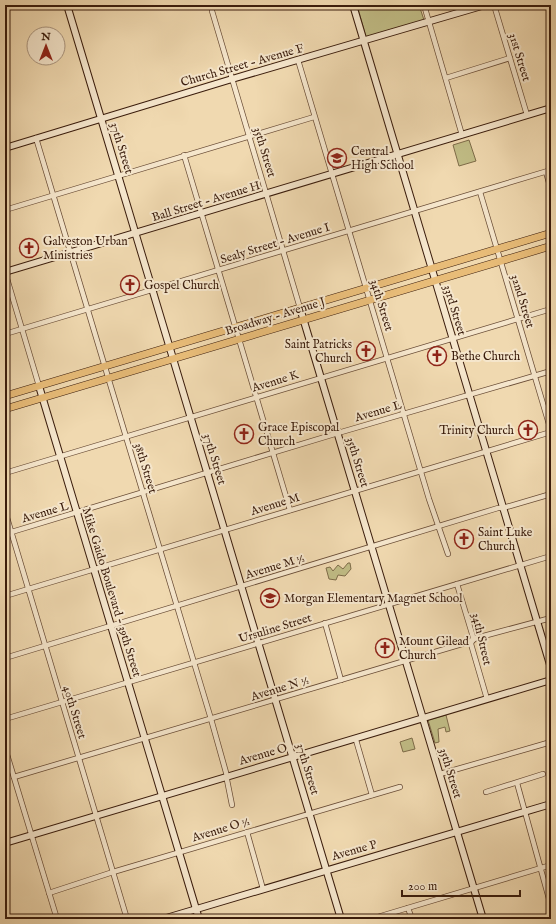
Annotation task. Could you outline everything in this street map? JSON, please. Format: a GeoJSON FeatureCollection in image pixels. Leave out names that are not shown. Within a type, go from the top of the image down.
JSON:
{"type":"FeatureCollection","features":[{"type":"Feature","properties":{"kind":"main road","name":"37th Street"},"geometry":{"type":"LineString","coordinates":[[67,5],[341,919]]}},
{"type":"Feature","properties":{"kind":"main road","name":"33rd Street"},"geometry":{"type":"LineString","coordinates":[[353,5],[551,668]]}},
{"type":"Feature","properties":{"kind":"main road","name":"Church Street - Avenue F"},"geometry":{"type":"LineString","coordinates":[[5,148],[101,118],[485,5]]}},
{"type":"Feature","properties":{"kind":"main road","name":"Ball Street - Avenue H"},"geometry":{"type":"LineString","coordinates":[[5,272],[551,108]]}},
{"type":"Feature","properties":{"kind":"main road","name":"Broadway - Avenue J"},"geometry":{"type":"LineString","coordinates":[[5,396],[551,233]]}},
{"type":"Feature","properties":{"kind":"main road","name":"Broadway - Avenue J"},"geometry":{"type":"LineString","coordinates":[[5,409],[551,246]]}},
{"type":"Feature","properties":{"kind":"main road","name":"35th Street"},"geometry":{"type":"LineString","coordinates":[[300,308],[483,919]]}},
{"type":"Feature","properties":{"kind":"main road","name":"Mike Gaido Boulevard - 39th Street"},"geometry":{"type":"LineString","coordinates":[[39,386],[199,919]]}},
{"type":"Feature","properties":{"kind":"main road","name":"Avenue O"},"geometry":{"type":"LineString","coordinates":[[5,843],[162,795],[356,740],[551,680]]}},
{"type":"Feature","properties":{"kind":"main road","name":"Avenue P"},"geometry":{"type":"LineString","coordinates":[[163,919],[551,804]]}},
{"type":"Feature","properties":{"kind":"street"},"geometry":{"type":"LineString","coordinates":[[424,5],[462,135]]}},
{"type":"Feature","properties":{"kind":"street","name":"31st Street"},"geometry":{"type":"LineString","coordinates":[[494,5],[527,115]]}},
{"type":"Feature","properties":{"kind":"street","name":"35th Street"},"geometry":{"type":"LineString","coordinates":[[212,11],[300,308]]}},
{"type":"Feature","properties":{"kind":"street"},"geometry":{"type":"LineString","coordinates":[[446,78],[510,58]]}},
{"type":"Feature","properties":{"kind":"street","name":"34th Street"},"geometry":{"type":"LineString","coordinates":[[298,60],[421,471],[448,554]]}},
{"type":"Feature","properties":{"kind":"street"},"geometry":{"type":"LineString","coordinates":[[5,210],[314,117]]}},
{"type":"Feature","properties":{"kind":"street","name":"38th Street"},"geometry":{"type":"LineString","coordinates":[[36,138],[211,719],[227,776],[232,805]]}},
{"type":"Feature","properties":{"kind":"street"},"geometry":{"type":"LineString","coordinates":[[184,156],[290,510]]}},
{"type":"Feature","properties":{"kind":"street","name":"Sealy Street - Avenue I"},"geometry":{"type":"LineString","coordinates":[[5,334],[551,170]]}},
{"type":"Feature","properties":{"kind":"street"},"geometry":{"type":"LineString","coordinates":[[546,172],[551,190]]}},
{"type":"Feature","properties":{"kind":"street","name":"32nd Street"},"geometry":{"type":"LineString","coordinates":[[480,192],[549,424],[551,439]]}},
{"type":"Feature","properties":{"kind":"street","name":"Mike Gaido Boulevard - 39th Street"},"geometry":{"type":"LineString","coordinates":[[5,272],[39,386]]}},
{"type":"Feature","properties":{"kind":"street","name":"Avenue K"},"geometry":{"type":"LineString","coordinates":[[5,473],[551,309]]}},
{"type":"Feature","properties":{"kind":"street","name":"Avenue L"},"geometry":{"type":"LineString","coordinates":[[5,534],[338,433],[551,371]]}},
{"type":"Feature","properties":{"kind":"street","name":"Avenue M"},"geometry":{"type":"LineString","coordinates":[[5,596],[550,432]]}},
{"type":"Feature","properties":{"kind":"street","name":"Avenue M ½"},"geometry":{"type":"LineString","coordinates":[[5,658],[372,548],[438,526],[551,494]]}},
{"type":"Feature","properties":{"kind":"street","name":"40th Street"},"geometry":{"type":"LineString","coordinates":[[5,511],[127,919]]}},
{"type":"Feature","properties":{"kind":"street","name":"Ursuline Street"},"geometry":{"type":"LineString","coordinates":[[5,719],[551,556]]}},
{"type":"Feature","properties":{"kind":"street","name":"34th Street"},"geometry":{"type":"LineString","coordinates":[[458,584],[473,637],[471,644],[487,699]]}},
{"type":"Feature","properties":{"kind":"street","name":"Avenue N ½"},"geometry":{"type":"LineString","coordinates":[[14,777],[406,661],[472,641],[476,638],[551,618]]}},
{"type":"Feature","properties":{"kind":"street"},"geometry":{"type":"LineString","coordinates":[[325,623],[341,680]]}},
{"type":"Feature","properties":{"kind":"street"},"geometry":{"type":"LineString","coordinates":[[356,740],[372,795]]}},
{"type":"Feature","properties":{"kind":"street"},"geometry":{"type":"LineString","coordinates":[[440,774],[551,742]]}},
{"type":"Feature","properties":{"kind":"street"},"geometry":{"type":"LineString","coordinates":[[5,748],[56,919]]}},
{"type":"Feature","properties":{"kind":"street"},"geometry":{"type":"LineString","coordinates":[[486,792],[543,774]]}},
{"type":"Feature","properties":{"kind":"street"},"geometry":{"type":"LineString","coordinates":[[517,782],[551,906]]}},
{"type":"Feature","properties":{"kind":"street","name":"Avenue O ½"},"geometry":{"type":"LineString","coordinates":[[49,893],[113,872],[400,787]]}},
{"type":"Feature","properties":{"kind":"street"},"geometry":{"type":"LineString","coordinates":[[246,832],[264,889]]}},
{"type":"Feature","properties":{"kind":"street"},"geometry":{"type":"LineString","coordinates":[[371,919],[551,865]]}},
{"type":"Feature","properties":{"kind":"street"},"geometry":{"type":"LineString","coordinates":[[408,908],[412,919]]}},
{"type":"Feature","properties":{"kind":"shaded area"},"geometry":{"type":"Polygon","coordinates":[[[357,5],[419,5],[424,20],[366,37],[357,5]]]}},
{"type":"Feature","properties":{"kind":"shaded area"},"geometry":{"type":"Polygon","coordinates":[[[469,140],[476,161],[459,166],[453,145],[469,140]]]}},
{"type":"Feature","properties":{"kind":"shaded area"},"geometry":{"type":"Polygon","coordinates":[[[348,563],[350,563],[351,569],[345,576],[338,575],[336,580],[329,579],[326,568],[330,567],[333,571],[338,565],[343,569],[348,563]]]}},
{"type":"Feature","properties":{"kind":"shaded area"},"geometry":{"type":"Polygon","coordinates":[[[446,715],[450,731],[446,732],[445,727],[438,729],[439,742],[435,743],[428,720],[446,715]]]}},
{"type":"Feature","properties":{"kind":"shaded area"},"geometry":{"type":"Polygon","coordinates":[[[412,738],[415,749],[403,752],[400,742],[412,738]]]}},
{"type":"Feature","properties":{"kind":"place","name":"Central High School"},"geometry":{"type":"Point","coordinates":[337,158]}},
{"type":"Feature","properties":{"kind":"place","name":"Galveston Urban Ministries"},"geometry":{"type":"Point","coordinates":[29,248]}},
{"type":"Feature","properties":{"kind":"place","name":"Gospel Church"},"geometry":{"type":"Point","coordinates":[130,285]}},
{"type":"Feature","properties":{"kind":"place","name":"Saint Patricks Church"},"geometry":{"type":"Point","coordinates":[366,351]}},
{"type":"Feature","properties":{"kind":"place","name":"Bethe Church"},"geometry":{"type":"Point","coordinates":[437,356]}},
{"type":"Feature","properties":{"kind":"place","name":"Trinity Church"},"geometry":{"type":"Point","coordinates":[528,430]}},
{"type":"Feature","properties":{"kind":"place","name":"Grace Episcopal Church"},"geometry":{"type":"Point","coordinates":[244,434]}},
{"type":"Feature","properties":{"kind":"place","name":"Saint Luke Church"},"geometry":{"type":"Point","coordinates":[464,539]}},
{"type":"Feature","properties":{"kind":"place","name":"Morgan Elementary Magnet School"},"geometry":{"type":"Point","coordinates":[270,598]}},
{"type":"Feature","properties":{"kind":"place","name":"Mount Gilead Church"},"geometry":{"type":"Point","coordinates":[385,648]}}]}
